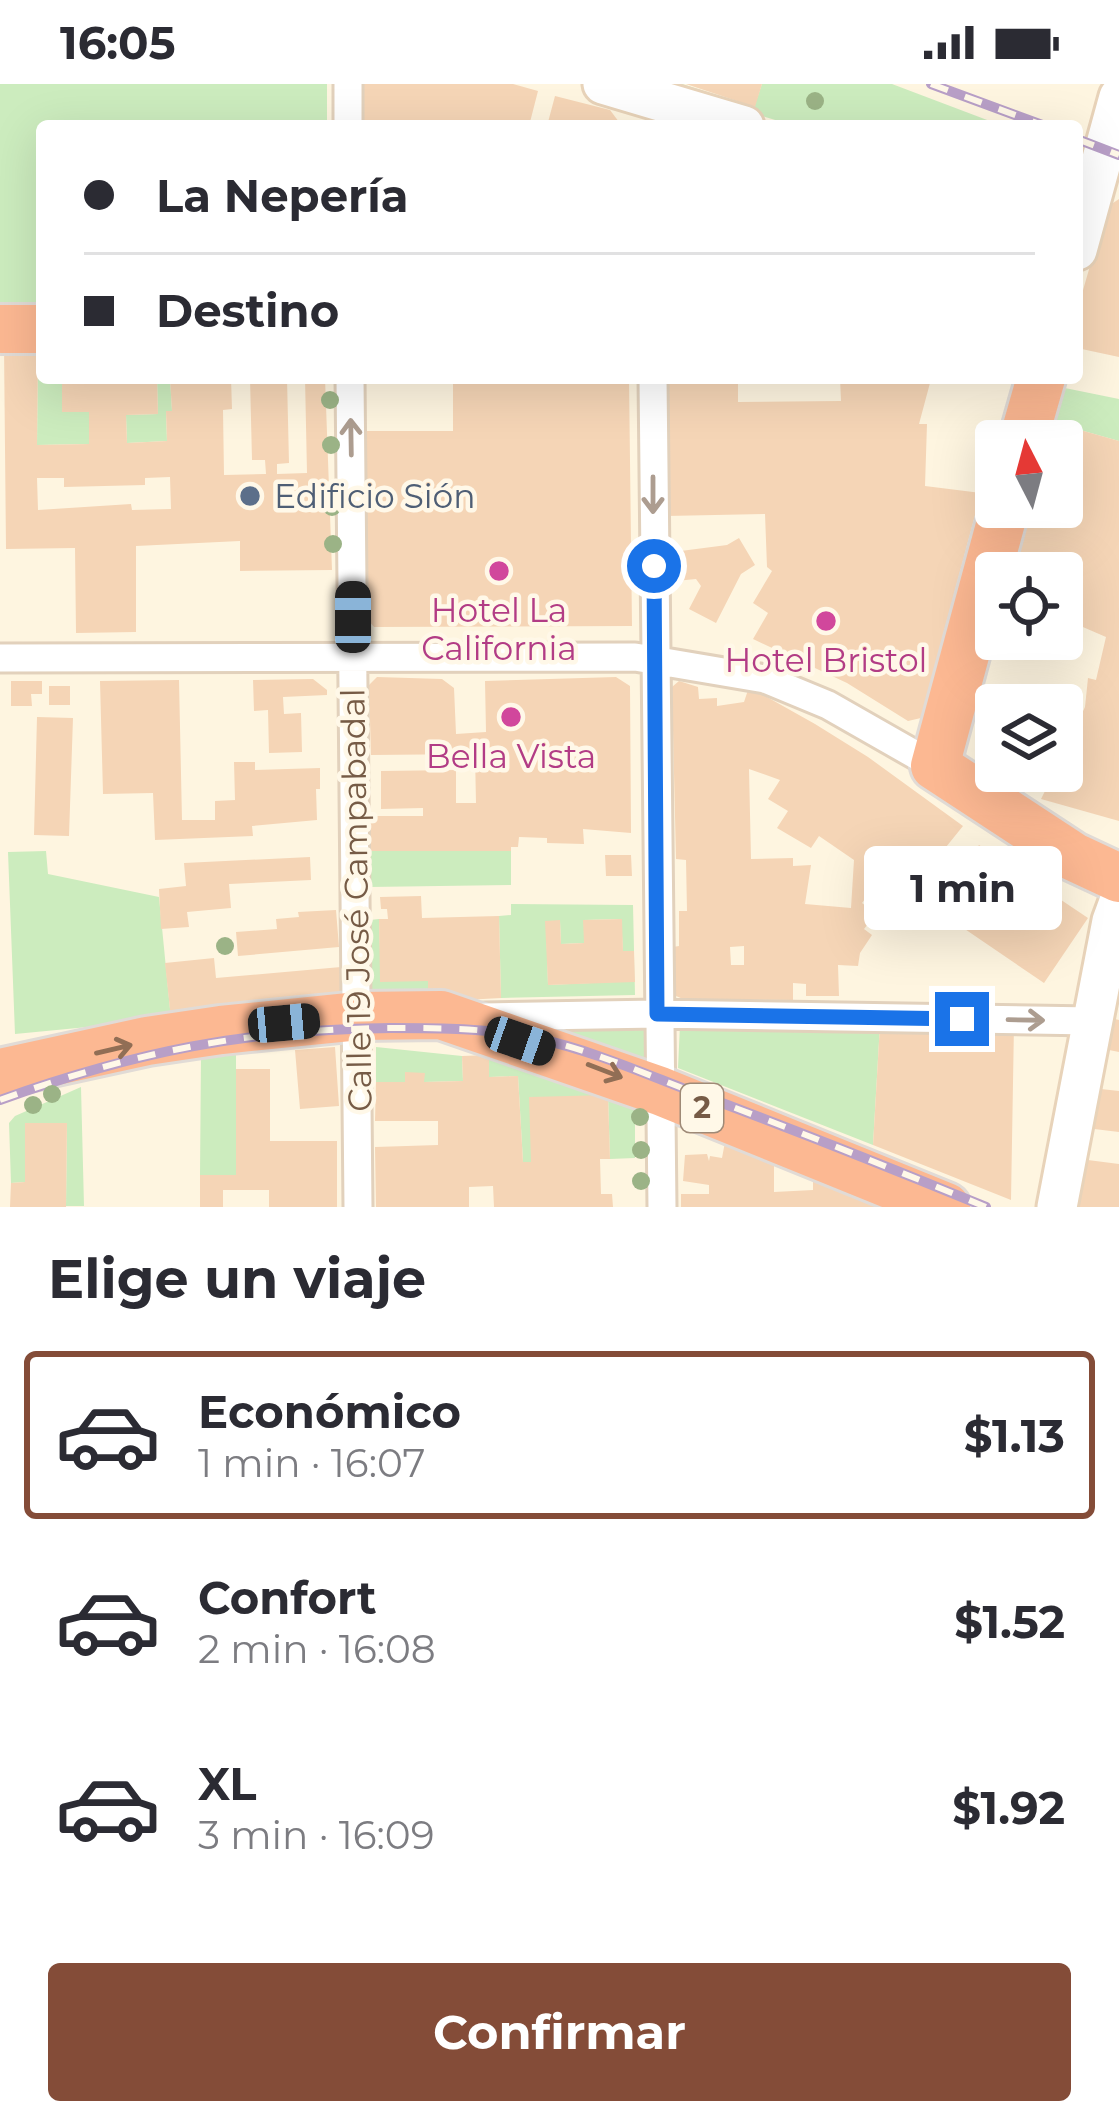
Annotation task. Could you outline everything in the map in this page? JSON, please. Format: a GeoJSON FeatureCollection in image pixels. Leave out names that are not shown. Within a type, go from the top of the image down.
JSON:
{"type":"FeatureCollection","features":[{"type":"Feature","properties":{"kind":"highway"},"geometry":{"type":"LineString","coordinates":[[0,329],[36,328]]}},
{"type":"Feature","properties":{"kind":"highway"},"geometry":{"type":"LineString","coordinates":[[1029,420],[1039,384]]}},
{"type":"Feature","properties":{"kind":"highway"},"geometry":{"type":"LineString","coordinates":[[999,528],[934,766],[1074,857],[1119,878]]}},
{"type":"Feature","properties":{"kind":"highway","name":"2"},"geometry":{"type":"LineString","coordinates":[[0,1073],[147,1041],[359,1016],[455,1018],[660,1091],[946,1207]]}},
{"type":"Feature","properties":{"kind":"main road"},"geometry":{"type":"LineString","coordinates":[[603,84],[656,113],[703,120]]}},
{"type":"Feature","properties":{"kind":"main road"},"geometry":{"type":"LineString","coordinates":[[1083,228],[1105,145]]}},
{"type":"Feature","properties":{"kind":"main road"},"geometry":{"type":"LineString","coordinates":[[1057,1207],[1119,902]]}},
{"type":"Feature","properties":{"kind":"street"},"geometry":{"type":"LineString","coordinates":[[348,84],[348,120]]}},
{"type":"Feature","properties":{"kind":"street","name":"Calle 19 José Campabadal"},"geometry":{"type":"LineString","coordinates":[[350,384],[358,1207]]}},
{"type":"Feature","properties":{"kind":"street"},"geometry":{"type":"LineString","coordinates":[[653,384],[662,1207]]}},
{"type":"Feature","properties":{"kind":"street"},"geometry":{"type":"LineString","coordinates":[[0,658],[635,657],[765,679],[828,705],[934,766]]}},
{"type":"Feature","properties":{"kind":"street"},"geometry":{"type":"LineString","coordinates":[[455,1018],[657,1014],[1092,1021]]}},
{"type":"Feature","properties":{"kind":"green space"},"geometry":{"type":"Polygon","coordinates":[[[0,84],[327,84],[327,120],[36,120],[36,305],[0,305],[0,84]]]}},
{"type":"Feature","properties":{"kind":"green space"},"geometry":{"type":"Polygon","coordinates":[[[658,84],[682,84],[754,107],[762,84],[892,84],[987,120],[775,120],[658,84]]]}},
{"type":"Feature","properties":{"kind":"green space"},"geometry":{"type":"Polygon","coordinates":[[[38,384],[62,384],[62,412],[89,412],[89,444],[37,445],[38,384]]]}},
{"type":"Feature","properties":{"kind":"green space"},"geometry":{"type":"Polygon","coordinates":[[[157,384],[170,384],[167,441],[127,443],[126,415],[158,414],[157,384]]]}},
{"type":"Feature","properties":{"kind":"green space"},"geometry":{"type":"Polygon","coordinates":[[[1055,386],[1119,399],[1119,441],[1083,431],[1083,420],[1045,420],[1055,386]]]}},
{"type":"Feature","properties":{"kind":"green space"},"geometry":{"type":"Polygon","coordinates":[[[46,851],[48,874],[159,897],[171,1019],[15,1034],[8,852],[46,851]]]}},
{"type":"Feature","properties":{"kind":"green space"},"geometry":{"type":"Polygon","coordinates":[[[370,851],[511,851],[511,885],[369,887],[370,851]]]}},
{"type":"Feature","properties":{"kind":"green space"},"geometry":{"type":"Polygon","coordinates":[[[511,904],[633,905],[634,952],[623,951],[621,919],[584,920],[584,943],[561,944],[560,921],[546,921],[548,985],[635,981],[635,995],[501,998],[499,916],[511,915],[511,904]]]}},
{"type":"Feature","properties":{"kind":"green space"},"geometry":{"type":"Polygon","coordinates":[[[379,919],[381,981],[428,981],[428,1002],[372,1002],[370,920],[379,919]]]}},
{"type":"Feature","properties":{"kind":"green space"},"geometry":{"type":"Polygon","coordinates":[[[880,1024],[873,1145],[678,1068],[680,1025],[880,1024]]]}},
{"type":"Feature","properties":{"kind":"green space"},"geometry":{"type":"Polygon","coordinates":[[[548,1027],[648,1030],[649,1063],[548,1027]]]}},
{"type":"Feature","properties":{"kind":"green space"},"geometry":{"type":"Polygon","coordinates":[[[376,1047],[462,1056],[463,1081],[424,1082],[424,1073],[406,1073],[405,1082],[376,1082],[376,1047]]]}},
{"type":"Feature","properties":{"kind":"green space"},"geometry":{"type":"Polygon","coordinates":[[[236,1051],[236,1175],[200,1175],[201,1054],[236,1051]]]}},
{"type":"Feature","properties":{"kind":"green space"},"geometry":{"type":"Polygon","coordinates":[[[489,1055],[635,1101],[635,1158],[610,1159],[608,1095],[531,1162],[523,1162],[518,1076],[489,1077],[489,1055]]]}},
{"type":"Feature","properties":{"kind":"green space"},"geometry":{"type":"Polygon","coordinates":[[[81,1087],[84,1206],[66,1206],[67,1123],[25,1123],[25,1182],[11,1183],[9,1123],[81,1087]]]}},
{"type":"Feature","properties":{"kind":"building"},"geometry":{"type":"Polygon","coordinates":[[[363,84],[513,84],[538,91],[531,120],[363,120],[363,84]]]}},
{"type":"Feature","properties":{"kind":"building"},"geometry":{"type":"Polygon","coordinates":[[[686,84],[762,84],[755,107],[686,84]]]}},
{"type":"Feature","properties":{"kind":"building"},"geometry":{"type":"Polygon","coordinates":[[[555,96],[610,110],[618,120],[549,120],[555,96]]]}},
{"type":"Feature","properties":{"kind":"building"},"geometry":{"type":"Polygon","coordinates":[[[1119,199],[1119,357],[1083,349],[1083,290],[1107,207],[1119,199]]]}},
{"type":"Feature","properties":{"kind":"building","name":"Edificio Sión"},"geometry":{"type":"Polygon","coordinates":[[[36,346],[37,445],[89,444],[89,412],[62,412],[62,384],[157,384],[158,414],[126,415],[127,443],[167,441],[170,384],[231,384],[232,409],[223,410],[224,475],[266,474],[265,460],[252,460],[250,384],[287,384],[289,463],[277,464],[277,474],[307,473],[305,384],[325,384],[332,570],[240,571],[240,541],[136,546],[136,632],[76,633],[75,548],[6,549],[4,347],[36,346]],[[170,477],[145,478],[145,485],[64,487],[64,478],[37,478],[38,510],[131,504],[132,510],[171,509],[170,477]]]}},
{"type":"Feature","properties":{"kind":"building"},"geometry":{"type":"Polygon","coordinates":[[[453,384],[629,384],[632,626],[374,627],[364,615],[362,431],[453,431],[453,384]]]}},
{"type":"Feature","properties":{"kind":"building"},"geometry":{"type":"Polygon","coordinates":[[[666,384],[738,384],[738,402],[841,401],[840,384],[930,384],[919,424],[927,424],[925,486],[975,492],[975,516],[921,718],[908,721],[847,683],[753,639],[768,613],[753,603],[772,571],[767,567],[765,514],[666,516],[666,384]]]}},
{"type":"Feature","properties":{"kind":"building"},"geometry":{"type":"Polygon","coordinates":[[[1083,431],[1119,441],[1119,821],[1041,799],[1044,792],[1083,792],[1083,711],[1088,678],[1096,680],[1106,637],[1083,627],[1083,552],[1012,552],[1019,528],[1083,528],[1083,431]]]}},
{"type":"Feature","properties":{"kind":"building"},"geometry":{"type":"Polygon","coordinates":[[[739,538],[755,565],[741,574],[716,623],[689,609],[701,586],[696,579],[676,581],[673,552],[727,545],[739,538]]]}},
{"type":"Feature","properties":{"kind":"building"},"geometry":{"type":"Polygon","coordinates":[[[377,677],[442,679],[454,688],[456,734],[486,732],[485,681],[616,677],[630,686],[631,833],[583,829],[584,844],[519,837],[518,847],[511,851],[370,851],[370,816],[423,816],[423,808],[381,809],[381,771],[456,770],[456,803],[476,803],[475,754],[371,755],[369,685],[377,677]]]}},
{"type":"Feature","properties":{"kind":"building"},"geometry":{"type":"Polygon","coordinates":[[[313,679],[327,695],[283,697],[284,714],[301,713],[302,752],[269,753],[268,710],[254,711],[253,680],[313,679]]]}},
{"type":"Feature","properties":{"kind":"building"},"geometry":{"type":"Polygon","coordinates":[[[179,680],[182,820],[215,820],[215,801],[235,800],[234,762],[255,762],[255,770],[320,768],[317,820],[252,826],[253,836],[155,840],[153,793],[103,794],[100,681],[179,680]]]}},
{"type":"Feature","properties":{"kind":"building"},"geometry":{"type":"Polygon","coordinates":[[[11,681],[42,681],[42,694],[31,694],[32,706],[11,706],[11,681]]]}},
{"type":"Feature","properties":{"kind":"building"},"geometry":{"type":"Polygon","coordinates":[[[679,681],[698,687],[699,699],[717,698],[717,706],[744,702],[749,687],[868,757],[963,826],[942,852],[964,866],[979,845],[1088,918],[1044,983],[906,889],[900,897],[880,879],[862,903],[876,914],[864,929],[872,935],[858,966],[838,965],[839,996],[806,996],[806,984],[793,983],[793,1000],[676,996],[673,947],[679,946],[679,911],[687,911],[686,860],[676,859],[672,687],[679,681]],[[749,769],[751,859],[793,858],[793,866],[811,865],[805,904],[851,908],[854,860],[819,836],[811,848],[777,828],[788,811],[768,799],[780,780],[749,769]],[[744,946],[730,947],[731,965],[744,965],[744,946]]]}},
{"type":"Feature","properties":{"kind":"building"},"geometry":{"type":"Polygon","coordinates":[[[49,686],[70,686],[70,705],[49,705],[49,686]]]}},
{"type":"Feature","properties":{"kind":"building"},"geometry":{"type":"Polygon","coordinates":[[[37,717],[73,718],[69,836],[34,835],[37,717]]]}},
{"type":"Feature","properties":{"kind":"building"},"geometry":{"type":"Polygon","coordinates":[[[605,855],[631,855],[632,876],[606,876],[605,855]]]}},
{"type":"Feature","properties":{"kind":"building"},"geometry":{"type":"Polygon","coordinates":[[[310,857],[311,880],[229,884],[231,908],[187,912],[189,927],[161,929],[159,889],[186,886],[184,863],[310,857]]]}},
{"type":"Feature","properties":{"kind":"building"},"geometry":{"type":"Polygon","coordinates":[[[421,896],[422,918],[499,916],[501,998],[428,1002],[428,981],[380,982],[379,919],[388,919],[380,897],[421,896]]]}},
{"type":"Feature","properties":{"kind":"building"},"geometry":{"type":"Polygon","coordinates":[[[336,910],[339,947],[238,956],[236,932],[277,929],[276,919],[299,917],[298,912],[336,910]]]}},
{"type":"Feature","properties":{"kind":"building"},"geometry":{"type":"Polygon","coordinates":[[[622,919],[623,951],[634,951],[635,982],[548,985],[545,921],[560,920],[561,944],[584,943],[583,920],[622,919]]]}},
{"type":"Feature","properties":{"kind":"building"},"geometry":{"type":"Polygon","coordinates":[[[214,958],[216,978],[341,967],[343,1001],[171,1019],[165,963],[214,958]]]}},
{"type":"Feature","properties":{"kind":"building"},"geometry":{"type":"Polygon","coordinates":[[[1111,1018],[1119,1020],[1119,1052],[1104,1049],[1111,1018]]]}},
{"type":"Feature","properties":{"kind":"building"},"geometry":{"type":"Polygon","coordinates":[[[880,1024],[1014,1024],[1011,1200],[873,1145],[880,1024]]]}},
{"type":"Feature","properties":{"kind":"building"},"geometry":{"type":"Polygon","coordinates":[[[335,1047],[339,1106],[300,1109],[295,1050],[335,1047]]]}},
{"type":"Feature","properties":{"kind":"building"},"geometry":{"type":"Polygon","coordinates":[[[489,1055],[489,1077],[518,1076],[523,1162],[531,1162],[529,1097],[608,1095],[610,1159],[600,1159],[601,1194],[612,1194],[613,1207],[494,1207],[493,1186],[469,1187],[469,1207],[376,1207],[375,1147],[438,1145],[438,1121],[375,1121],[376,1082],[405,1082],[405,1072],[425,1073],[424,1082],[463,1081],[462,1056],[489,1055]]]}},
{"type":"Feature","properties":{"kind":"building"},"geometry":{"type":"Polygon","coordinates":[[[236,1069],[270,1069],[270,1141],[337,1141],[337,1207],[269,1207],[269,1190],[223,1190],[223,1207],[200,1207],[200,1175],[236,1175],[236,1069]]]}},
{"type":"Feature","properties":{"kind":"building"},"geometry":{"type":"Polygon","coordinates":[[[1092,1088],[1119,1091],[1119,1132],[1086,1128],[1092,1088]]]}},
{"type":"Feature","properties":{"kind":"building"},"geometry":{"type":"Polygon","coordinates":[[[25,1123],[67,1123],[66,1207],[10,1207],[11,1183],[25,1182],[25,1123]]]}},
{"type":"Feature","properties":{"kind":"building"},"geometry":{"type":"Polygon","coordinates":[[[725,1142],[774,1158],[774,1192],[813,1190],[813,1181],[835,1180],[876,1198],[876,1207],[681,1207],[681,1194],[709,1194],[709,1185],[683,1181],[685,1155],[707,1154],[709,1161],[710,1156],[722,1158],[725,1142]]]}},
{"type":"Feature","properties":{"kind":"building"},"geometry":{"type":"Polygon","coordinates":[[[1080,1159],[1119,1164],[1119,1207],[1070,1207],[1080,1159]]]}},
{"type":"Feature","properties":{"kind":"railway"},"geometry":{"type":"LineString","coordinates":[[931,84],[1029,120]]}},
{"type":"Feature","properties":{"kind":"railway"},"geometry":{"type":"LineString","coordinates":[[1083,141],[1119,155]]}},
{"type":"Feature","properties":{"kind":"railway"},"geometry":{"type":"LineString","coordinates":[[0,1100],[145,1056],[240,1039],[339,1029],[499,1032],[556,1043],[618,1063],[986,1207]]}},
{"type":"Feature","properties":{"kind":"place","name":"Edificio Sión"},"geometry":{"type":"Point","coordinates":[250,496]}},
{"type":"Feature","properties":{"kind":"place","name":"Hotel La California"},"geometry":{"type":"Point","coordinates":[499,571]}},
{"type":"Feature","properties":{"kind":"place","name":"Hotel Bristol"},"geometry":{"type":"Point","coordinates":[826,621]}},
{"type":"Feature","properties":{"kind":"place","name":"Bella Vista"},"geometry":{"type":"Point","coordinates":[511,717]}},
{"type":"Feature","properties":{"kind":"route"},"geometry":{"type":"LineString","coordinates":[[654,566],[657,1014],[962,1019]]}}]}
